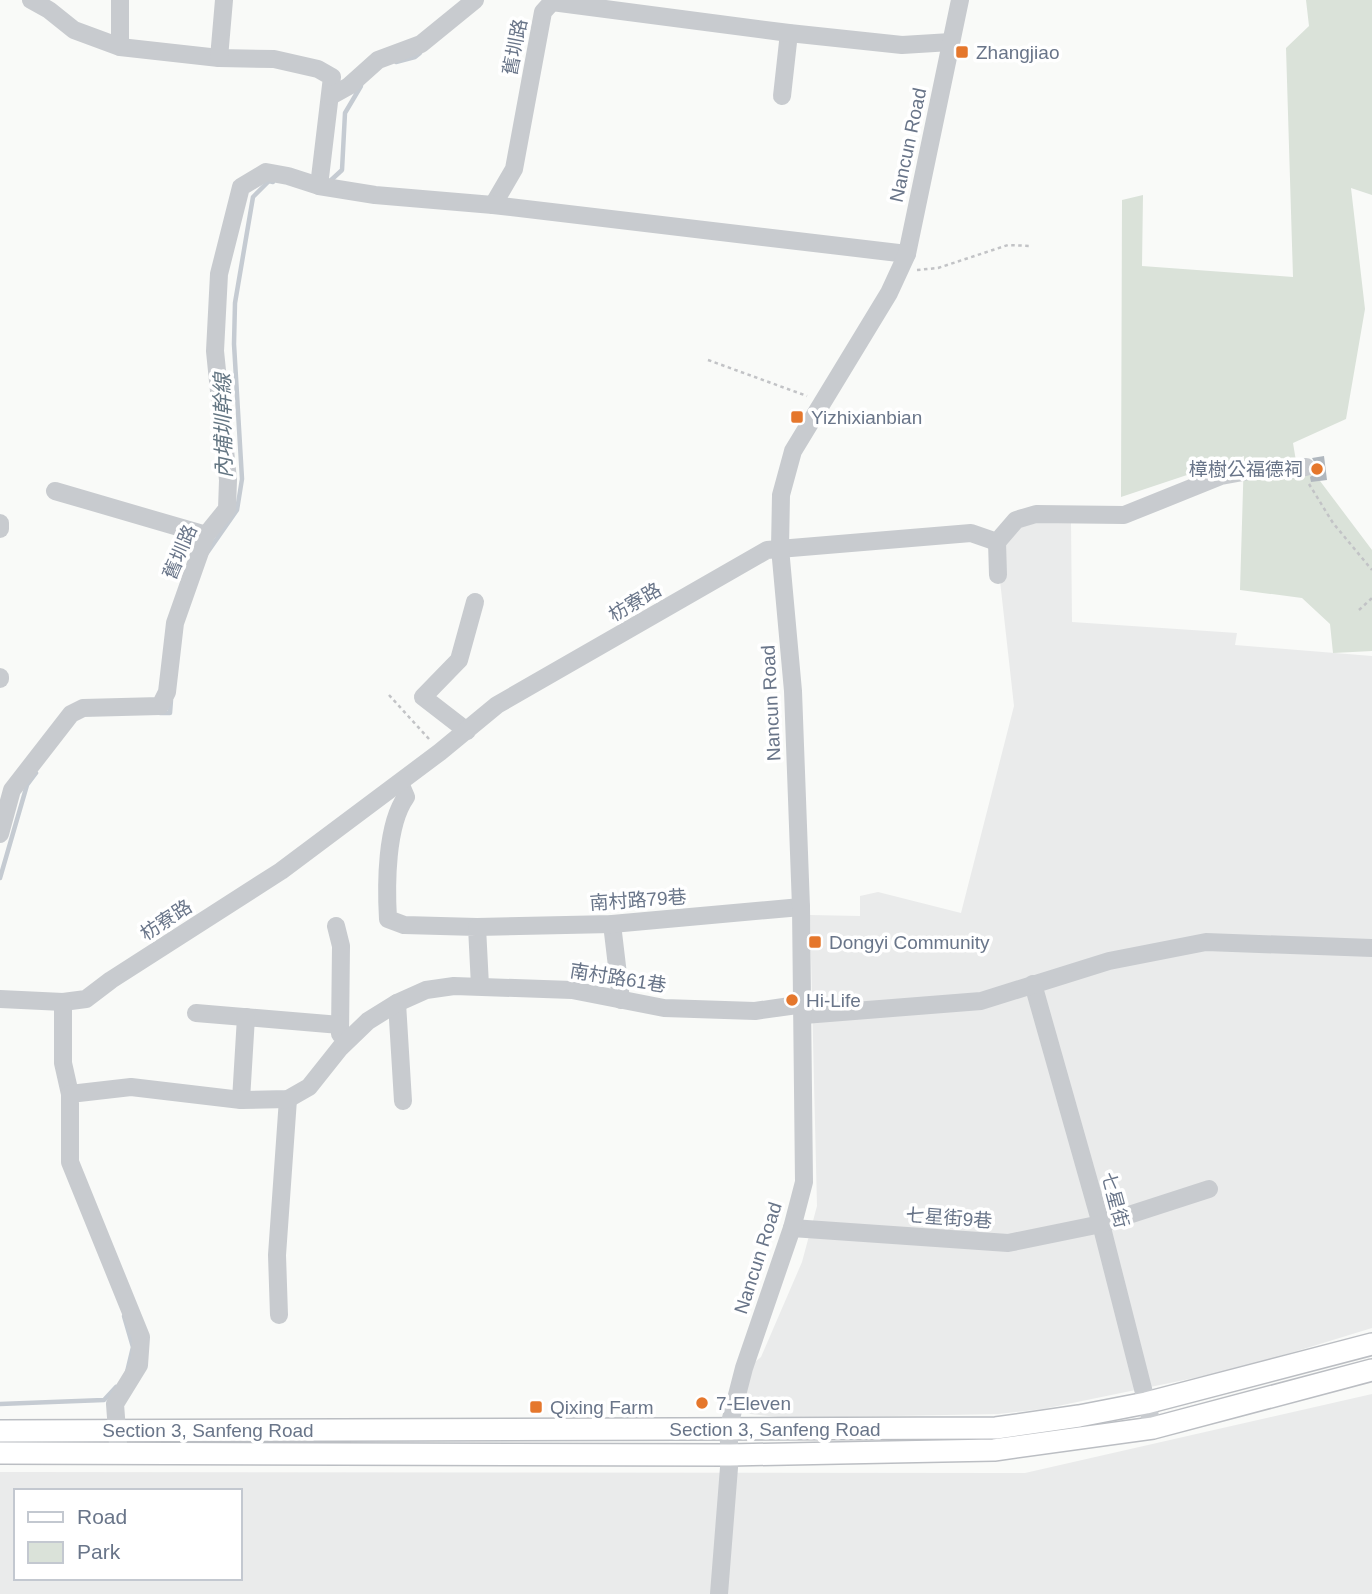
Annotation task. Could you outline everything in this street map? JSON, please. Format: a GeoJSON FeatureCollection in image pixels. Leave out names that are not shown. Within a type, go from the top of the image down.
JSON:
{"type":"FeatureCollection","features":[{"type":"Feature","properties":{"kind":"main road","name":"Section 3, Sanfeng Road"},"geometry":{"type":"LineString","coordinates":[[0,1431],[996,1427],[1146,1404],[1372,1344]]}},
{"type":"Feature","properties":{"kind":"main road","name":"Section 3, Sanfeng Road"},"geometry":{"type":"LineString","coordinates":[[0,1453],[730,1455],[993,1450],[1153,1428],[1372,1370]]}},
{"type":"Feature","properties":{"kind":"street"},"geometry":{"type":"LineString","coordinates":[[31,0],[74,30],[120,47],[219,58],[274,59],[318,69],[332,77],[318,187]]}},
{"type":"Feature","properties":{"kind":"street"},"geometry":{"type":"LineString","coordinates":[[120,0],[120,47]]}},
{"type":"Feature","properties":{"kind":"street"},"geometry":{"type":"LineString","coordinates":[[219,58],[224,0]]}},
{"type":"Feature","properties":{"kind":"street"},"geometry":{"type":"LineString","coordinates":[[331,96],[349,86],[378,60],[421,44],[475,0]]}},
{"type":"Feature","properties":{"kind":"street","name":"Nancun Road"},"geometry":{"type":"LineString","coordinates":[[727,1430],[744,1368],[792,1228],[804,1182],[802,907],[793,691],[780,548],[781,495],[793,451],[889,293],[907,254],[960,0]]}},
{"type":"Feature","properties":{"kind":"street","name":"舊圳路"},"geometry":{"type":"LineString","coordinates":[[493,205],[514,169],[543,12],[552,2],[902,45],[951,42]]}},
{"type":"Feature","properties":{"kind":"street"},"geometry":{"type":"LineString","coordinates":[[782,96],[789,33]]}},
{"type":"Feature","properties":{"kind":"street","name":"舊圳路"},"geometry":{"type":"LineString","coordinates":[[0,834],[6,787],[71,715],[83,708],[160,706],[167,692],[174,623],[206,535],[228,509],[228,480],[215,351],[219,274],[241,187],[266,172],[288,176],[318,187],[375,195],[493,205],[907,254]]}},
{"type":"Feature","properties":{"kind":"street"},"geometry":{"type":"LineString","coordinates":[[998,575],[997,542],[1016,520],[1035,514],[1124,515],[1222,476],[1254,470],[1306,467]]}},
{"type":"Feature","properties":{"kind":"street"},"geometry":{"type":"LineString","coordinates":[[55,491],[206,535]]}},
{"type":"Feature","properties":{"kind":"street","name":"枋寮路"},"geometry":{"type":"LineString","coordinates":[[63,1002],[86,999],[111,980],[281,871],[400,783],[497,705],[767,550],[971,533],[997,542]]}},
{"type":"Feature","properties":{"kind":"street"},"geometry":{"type":"LineString","coordinates":[[467,731],[423,697],[459,660],[475,602]]}},
{"type":"Feature","properties":{"kind":"street","name":"南村路79巷"},"geometry":{"type":"LineString","coordinates":[[400,783],[406,797],[398,809],[386,881],[388,919],[404,925],[477,927],[612,924],[802,907]]}},
{"type":"Feature","properties":{"kind":"street"},"geometry":{"type":"LineString","coordinates":[[612,924],[621,1000]]}},
{"type":"Feature","properties":{"kind":"street"},"geometry":{"type":"LineString","coordinates":[[337,926],[341,946],[340,1048]]}},
{"type":"Feature","properties":{"kind":"street"},"geometry":{"type":"LineString","coordinates":[[477,927],[480,986]]}},
{"type":"Feature","properties":{"kind":"street","name":"南村路61巷"},"geometry":{"type":"LineString","coordinates":[[397,1003],[426,990],[454,986],[572,990],[664,1008],[804,1010],[981,1001],[1109,961],[1206,942],[1372,948]]}},
{"type":"Feature","properties":{"kind":"street","name":"七星街"},"geometry":{"type":"LineString","coordinates":[[1033,984],[1101,1224],[1153,1428]]}},
{"type":"Feature","properties":{"kind":"street"},"geometry":{"type":"LineString","coordinates":[[0,999],[63,1002],[63,1063],[70,1094],[70,1162],[141,1337],[139,1365],[115,1404],[120,1454]]}},
{"type":"Feature","properties":{"kind":"street"},"geometry":{"type":"LineString","coordinates":[[70,1094],[131,1087],[241,1100],[288,1099],[309,1087],[340,1048],[369,1021],[397,1003],[403,1101]]}},
{"type":"Feature","properties":{"kind":"street"},"geometry":{"type":"LineString","coordinates":[[196,1013],[340,1025]]}},
{"type":"Feature","properties":{"kind":"street"},"geometry":{"type":"LineString","coordinates":[[241,1100],[246,1017]]}},
{"type":"Feature","properties":{"kind":"street"},"geometry":{"type":"LineString","coordinates":[[279,1315],[277,1255],[288,1099]]}},
{"type":"Feature","properties":{"kind":"street","name":"七星街9巷"},"geometry":{"type":"LineString","coordinates":[[792,1228],[1008,1243],[1101,1224],[1209,1189]]}},
{"type":"Feature","properties":{"kind":"street"},"geometry":{"type":"LineString","coordinates":[[719,1594],[730,1455],[727,1430]]}},
{"type":"Feature","properties":{"kind":"path"},"geometry":{"type":"LineString","coordinates":[[900,271],[938,268],[1008,245],[1031,246]]}},
{"type":"Feature","properties":{"kind":"path"},"geometry":{"type":"LineString","coordinates":[[708,360],[821,401]]}},
{"type":"Feature","properties":{"kind":"path"},"geometry":{"type":"LineString","coordinates":[[1306,467],[1309,485],[1333,523],[1372,570]]}},
{"type":"Feature","properties":{"kind":"path"},"geometry":{"type":"LineString","coordinates":[[1359,610],[1372,598]]}},
{"type":"Feature","properties":{"kind":"path"},"geometry":{"type":"LineString","coordinates":[[389,695],[440,752]]}},
{"type":"Feature","properties":{"kind":"shaded area"},"geometry":{"type":"Polygon","coordinates":[[[1071,522],[1072,622],[1237,633],[1235,645],[1372,656],[1372,1328],[1238,1369],[1043,1409],[998,1414],[787,1418],[733,1412],[738,1376],[761,1357],[802,1262],[817,1206],[810,915],[860,916],[860,896],[878,892],[961,913],[1014,706],[997,554],[1020,523],[1071,522]]]}},
{"type":"Feature","properties":{"kind":"shaded area"},"geometry":{"type":"Polygon","coordinates":[[[1372,1394],[1372,1594],[0,1594],[0,1472],[1025,1473],[1372,1394]]]}},
{"type":"Feature","properties":{"kind":"green space"},"geometry":{"type":"Polygon","coordinates":[[[1306,0],[1372,0],[1372,195],[1351,188],[1365,309],[1346,419],[1293,443],[1297,467],[1311,469],[1372,550],[1372,651],[1333,653],[1330,624],[1302,598],[1240,590],[1244,456],[1121,497],[1122,200],[1143,195],[1142,266],[1293,277],[1286,48],[1309,26],[1306,0]]]}},
{"type":"Feature","properties":{"kind":"building","name":"樟樹公福德祠"},"geometry":{"type":"Polygon","coordinates":[[[1324,456],[1327,480],[1311,482],[1310,477],[1316,473],[1317,467],[1312,458],[1324,456]]]}},
{"type":"Feature","properties":{"kind":"waterway","name":"內埔圳幹線"},"geometry":{"type":"LineString","coordinates":[[396,62],[420,53]]}},
{"type":"Feature","properties":{"kind":"waterway","name":"內埔圳幹線"},"geometry":{"type":"LineString","coordinates":[[329,182],[342,170],[345,113],[361,86]]}},
{"type":"Feature","properties":{"kind":"waterway","name":"內埔圳幹線"},"geometry":{"type":"LineString","coordinates":[[207,553],[237,510],[242,479],[234,344],[235,303],[253,197],[269,181],[273,182]]}},
{"type":"Feature","properties":{"kind":"waterway","name":"內埔圳幹線"},"geometry":{"type":"LineString","coordinates":[[160,713],[170,713],[171,700]]}},
{"type":"Feature","properties":{"kind":"waterway","name":"內埔圳幹線"},"geometry":{"type":"LineString","coordinates":[[0,878],[27,785],[36,773]]}},
{"type":"Feature","properties":{"kind":"waterway"},"geometry":{"type":"LineString","coordinates":[[124,1316],[133,1347],[127,1372]]}},
{"type":"Feature","properties":{"kind":"waterway"},"geometry":{"type":"LineString","coordinates":[[0,1404],[104,1400],[116,1387]]}},
{"type":"Feature","properties":{"kind":"place","name":"Zhangjiao"},"geometry":{"type":"Point","coordinates":[962,52]}},
{"type":"Feature","properties":{"kind":"place","name":"Yizhixianbian"},"geometry":{"type":"Point","coordinates":[797,417]}},
{"type":"Feature","properties":{"kind":"place","name":"樟樹公福德祠"},"geometry":{"type":"Point","coordinates":[1317,469]}},
{"type":"Feature","properties":{"kind":"place","name":"Dongyi Community"},"geometry":{"type":"Point","coordinates":[815,942]}},
{"type":"Feature","properties":{"kind":"place","name":"Hi-Life"},"geometry":{"type":"Point","coordinates":[792,1000]}},
{"type":"Feature","properties":{"kind":"place","name":"7-Eleven"},"geometry":{"type":"Point","coordinates":[702,1403]}},
{"type":"Feature","properties":{"kind":"place","name":"Qixing Farm"},"geometry":{"type":"Point","coordinates":[536,1407]}}]}
